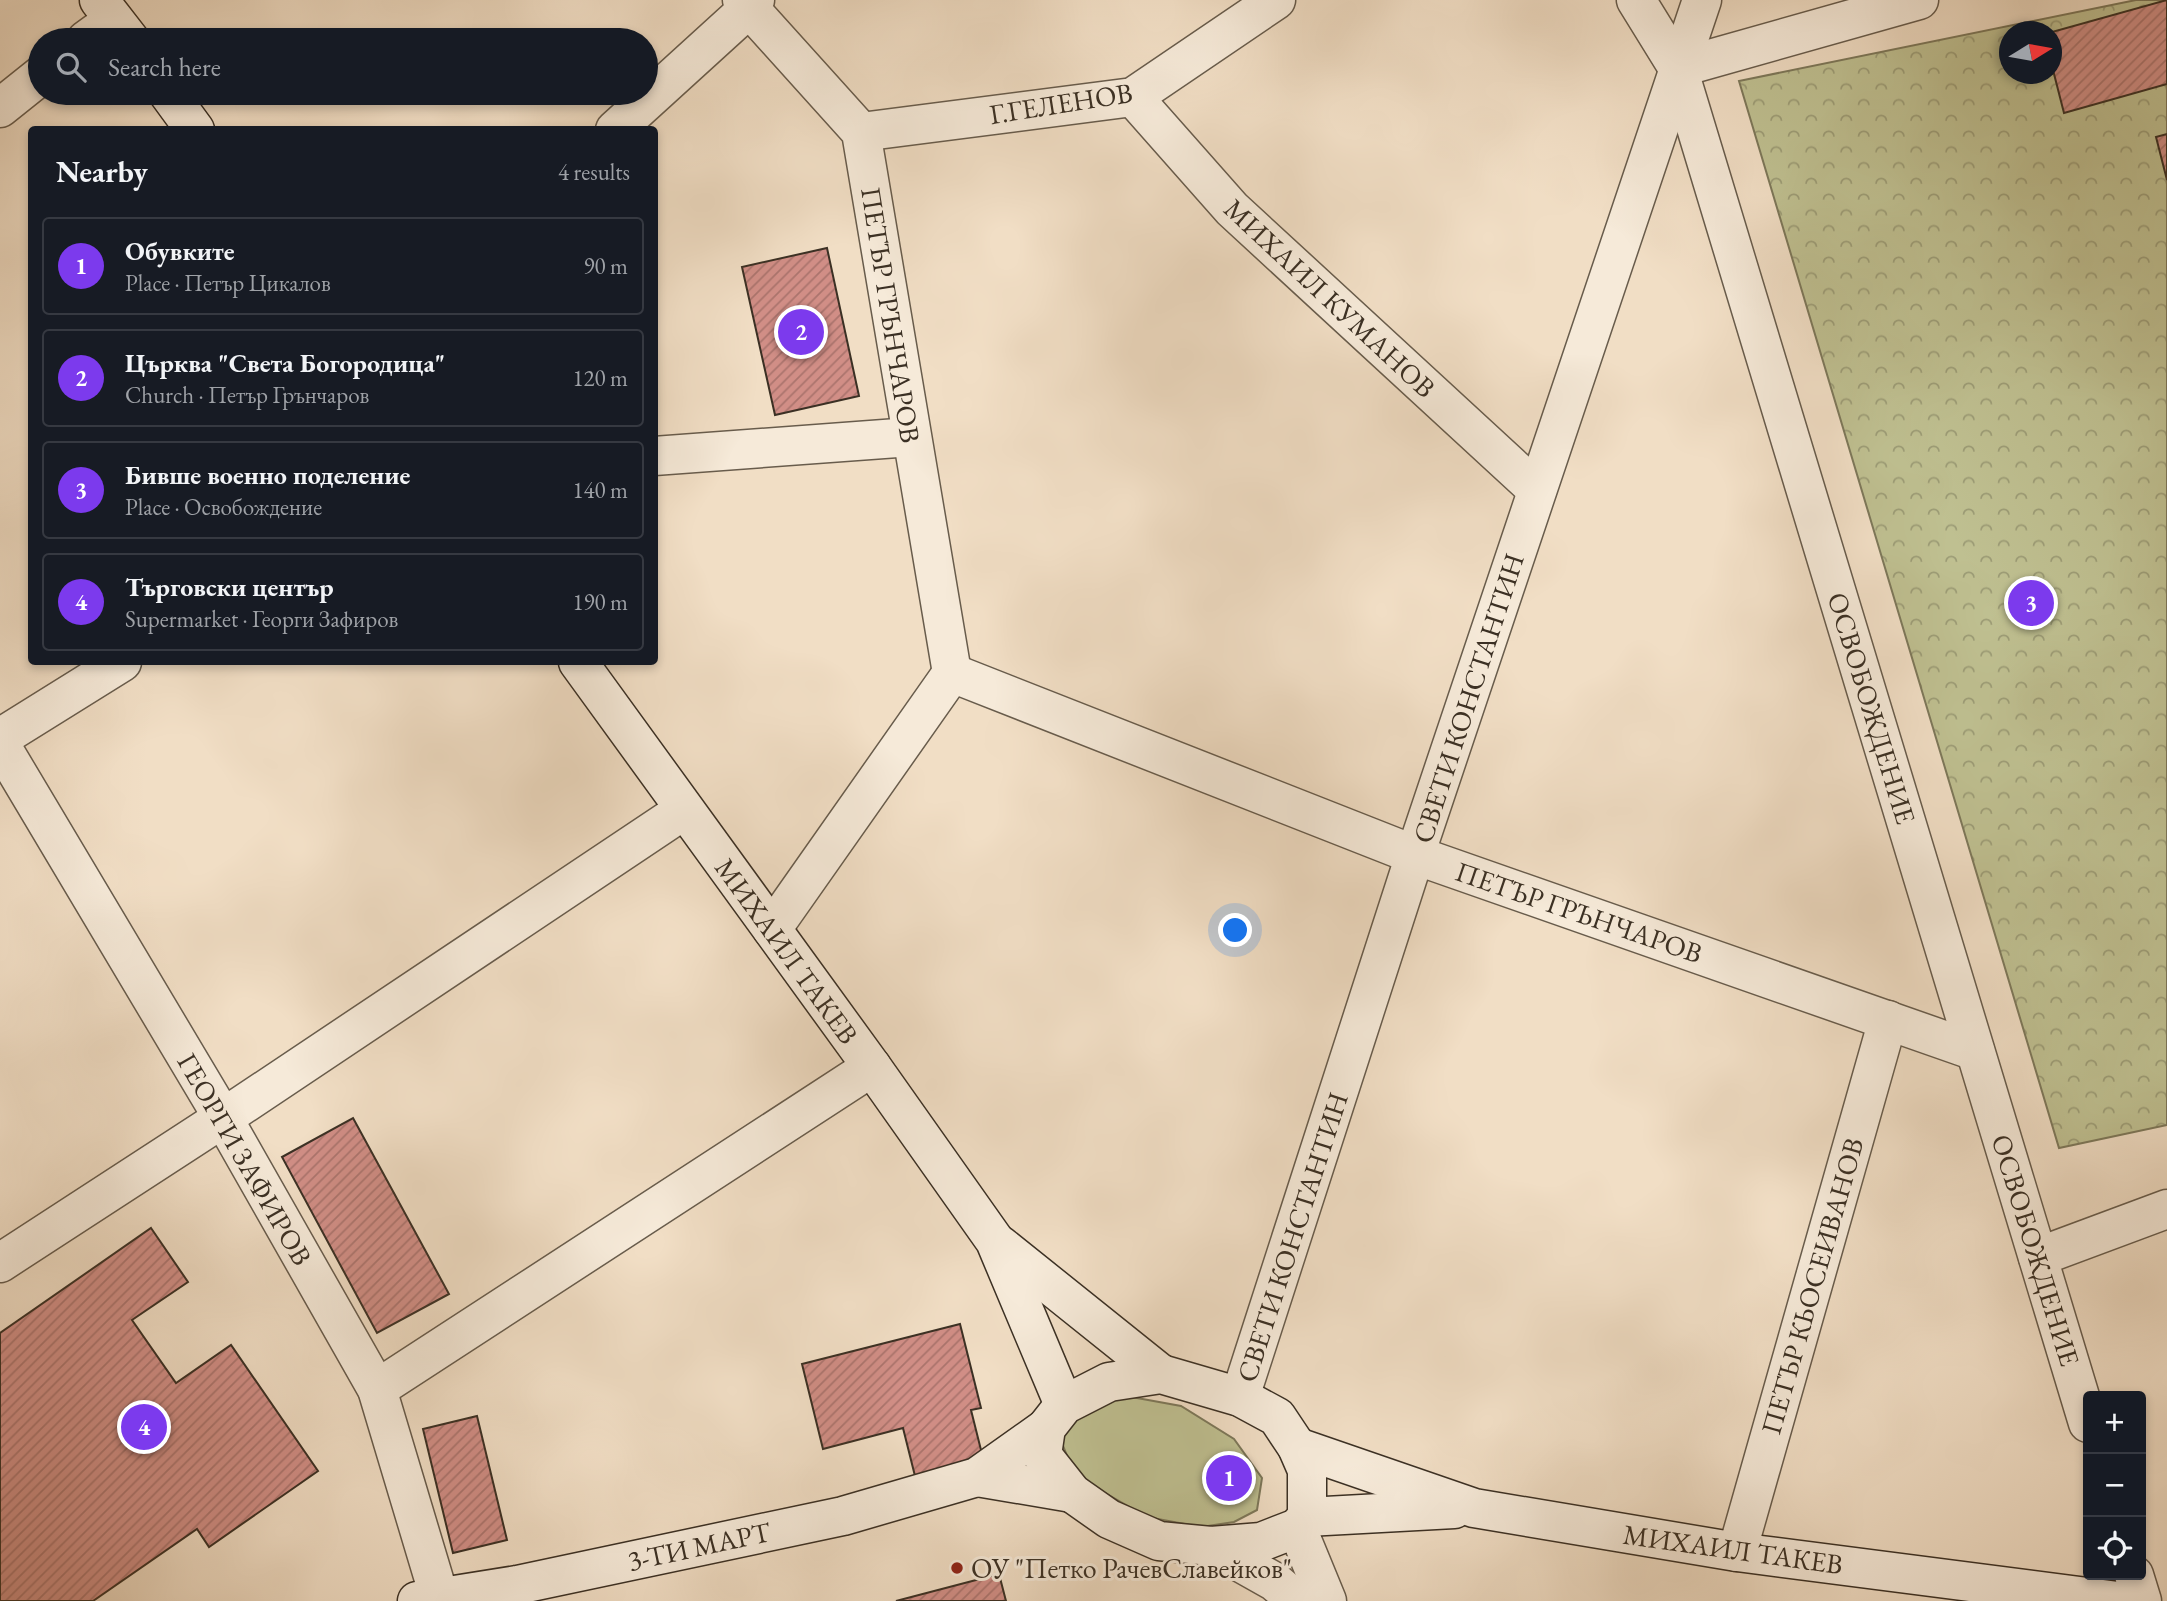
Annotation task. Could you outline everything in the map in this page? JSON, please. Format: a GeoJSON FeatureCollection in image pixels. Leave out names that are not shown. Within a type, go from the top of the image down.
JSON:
{"type":"FeatureCollection","features":[{"type":"Feature","properties":{"kind":"street","name":"Г.ГЕЛЕНОВ"},"geometry":{"type":"LineString","coordinates":[[861,132],[1133,97],[1276,0]]}},
{"type":"Feature","properties":{"kind":"street","name":"ОСВОБОЖДЕНИЕ"},"geometry":{"type":"LineString","coordinates":[[1636,0],[1678,68],[2083,1406]]}},
{"type":"Feature","properties":{"kind":"street","name":"СВЕТИ КОНСТАНТИН"},"geometry":{"type":"LineString","coordinates":[[1240,1397],[1415,855],[1702,0]]}},
{"type":"Feature","properties":{"kind":"street"},"geometry":{"type":"LineString","coordinates":[[1678,68],[1919,0]]}},
{"type":"Feature","properties":{"kind":"street"},"geometry":{"type":"LineString","coordinates":[[658,89],[749,3],[861,132]]}},
{"type":"Feature","properties":{"kind":"street"},"geometry":{"type":"LineString","coordinates":[[0,108],[28,86]]}},
{"type":"Feature","properties":{"kind":"street","name":"МИХАИЛ КУМАНОВ"},"geometry":{"type":"LineString","coordinates":[[1133,97],[1232,209],[1537,490]]}},
{"type":"Feature","properties":{"kind":"street"},"geometry":{"type":"LineString","coordinates":[[177,105],[192,126]]}},
{"type":"Feature","properties":{"kind":"street"},"geometry":{"type":"LineString","coordinates":[[619,126],[641,105]]}},
{"type":"Feature","properties":{"kind":"street","name":"ПЕТЪР ГРЪНЧАРОВ"},"geometry":{"type":"LineString","coordinates":[[861,132],[952,673],[1415,855],[1975,1051]]}},
{"type":"Feature","properties":{"kind":"street"},"geometry":{"type":"LineString","coordinates":[[658,456],[911,437]]}},
{"type":"Feature","properties":{"kind":"street"},"geometry":{"type":"LineString","coordinates":[[0,738],[117,665]]}},
{"type":"Feature","properties":{"kind":"street","name":"МИХАИЛ ТАКЕВ"},"geometry":{"type":"LineString","coordinates":[[580,665],[995,1241],[1161,1374]]}},
{"type":"Feature","properties":{"kind":"street"},"geometry":{"type":"LineString","coordinates":[[772,929],[952,673]]}},
{"type":"Feature","properties":{"kind":"street","name":"ГЕОРГИ ЗАФИРОВ"},"geometry":{"type":"LineString","coordinates":[[0,744],[223,1118],[376,1389],[428,1599]]}},
{"type":"Feature","properties":{"kind":"street"},"geometry":{"type":"LineString","coordinates":[[0,1263],[223,1118],[684,810]]}},
{"type":"Feature","properties":{"kind":"street","name":"ПЕТЪР КЬОСЕИВАНОВ"},"geometry":{"type":"LineString","coordinates":[[1737,1552],[1888,1020]]}},
{"type":"Feature","properties":{"kind":"street"},"geometry":{"type":"LineString","coordinates":[[376,1389],[872,1067]]}},
{"type":"Feature","properties":{"kind":"street"},"geometry":{"type":"LineString","coordinates":[[2038,1257],[2167,1209]]}},
{"type":"Feature","properties":{"kind":"street","name":"МИХАИЛ ТАКЕВ"},"geometry":{"type":"LineString","coordinates":[[995,1241],[1055,1416]]}},
{"type":"Feature","properties":{"kind":"street"},"geometry":{"type":"LineString","coordinates":[[977,1477],[1055,1416],[1108,1382],[1161,1374],[1240,1397],[1277,1417],[1297,1447],[1307,1470],[1302,1522],[1327,1601]]}},
{"type":"Feature","properties":{"kind":"street"},"geometry":{"type":"LineString","coordinates":[[1055,1416],[1042,1455],[1072,1493],[1109,1520],[1159,1541],[1212,1546],[1261,1542],[1302,1522]]}},
{"type":"Feature","properties":{"kind":"street","name":"МИХАИЛ ТАКЕВ"},"geometry":{"type":"LineString","coordinates":[[1297,1447],[1474,1508],[1737,1552],[2118,1601]]}},
{"type":"Feature","properties":{"kind":"street"},"geometry":{"type":"LineString","coordinates":[[977,1477],[1072,1493]]}},
{"type":"Feature","properties":{"kind":"street","name":"3-ТИ МАРТ"},"geometry":{"type":"LineString","coordinates":[[428,1599],[519,1593],[843,1516],[977,1477]]}},
{"type":"Feature","properties":{"kind":"street","name":"МИХАИЛ ТАКЕВ"},"geometry":{"type":"LineString","coordinates":[[1302,1522],[1474,1508]]}},
{"type":"Feature","properties":{"kind":"street"},"geometry":{"type":"LineString","coordinates":[[1212,1546],[1275,1582],[1297,1601]]}},
{"type":"Feature","properties":{"kind":"street"},"geometry":{"type":"LineString","coordinates":[[2136,1580],[2142,1601]]}},
{"type":"Feature","properties":{"kind":"green space"},"geometry":{"type":"Polygon","coordinates":[[[2136,0],[2167,0],[2167,1125],[2059,1148],[1739,81],[1999,28],[1999,84],[2062,84],[2062,21],[2033,21],[2136,0]]]}},
{"type":"Feature","properties":{"kind":"green space"},"geometry":{"type":"Polygon","coordinates":[[[1115,1394],[1181,1406],[1234,1439],[1262,1478],[1257,1510],[1234,1522],[1201,1527],[1147,1517],[1093,1486],[1072,1468],[1061,1441],[1063,1417],[1115,1394]]]}},
{"type":"Feature","properties":{"kind":"building"},"geometry":{"type":"Polygon","coordinates":[[[2167,0],[2167,84],[2064,113],[2057,84],[2062,84],[2062,29],[2167,0]]]}},
{"type":"Feature","properties":{"kind":"building"},"geometry":{"type":"Polygon","coordinates":[[[2167,134],[2167,180],[2156,137],[2167,134]]]}},
{"type":"Feature","properties":{"kind":"building"},"geometry":{"type":"Polygon","coordinates":[[[827,248],[859,396],[775,415],[742,267],[827,248]]]}},
{"type":"Feature","properties":{"kind":"building"},"geometry":{"type":"Polygon","coordinates":[[[353,1118],[449,1294],[377,1333],[282,1157],[353,1118]]]}},
{"type":"Feature","properties":{"kind":"building"},"geometry":{"type":"Polygon","coordinates":[[[151,1228],[188,1282],[132,1320],[176,1383],[231,1345],[318,1471],[209,1547],[197,1529],[93,1601],[0,1601],[0,1333],[151,1228]]]}},
{"type":"Feature","properties":{"kind":"building"},"geometry":{"type":"Polygon","coordinates":[[[960,1324],[981,1408],[971,1410],[983,1458],[915,1476],[903,1428],[823,1449],[802,1364],[960,1324]]]}},
{"type":"Feature","properties":{"kind":"building"},"geometry":{"type":"Polygon","coordinates":[[[477,1416],[507,1540],[453,1553],[423,1429],[477,1416]]]}},
{"type":"Feature","properties":{"kind":"building"},"geometry":{"type":"Polygon","coordinates":[[[999,1574],[1006,1601],[896,1601],[999,1574]]]}},
{"type":"Feature","properties":{"kind":"place","name":"Църква \"Света Богородица\""},"geometry":{"type":"Point","coordinates":[801,332]}},
{"type":"Feature","properties":{"kind":"place","name":"Бивше военно поделение"},"geometry":{"type":"Point","coordinates":[2031,603]}},
{"type":"Feature","properties":{"kind":"place","name":"Търговски център"},"geometry":{"type":"Point","coordinates":[144,1427]}},
{"type":"Feature","properties":{"kind":"place","name":"Обувките"},"geometry":{"type":"Point","coordinates":[1229,1478]}},
{"type":"Feature","properties":{"kind":"place","name":"ОУ \"Петко РачевСлавейков\""},"geometry":{"type":"Point","coordinates":[957,1568]}}]}
